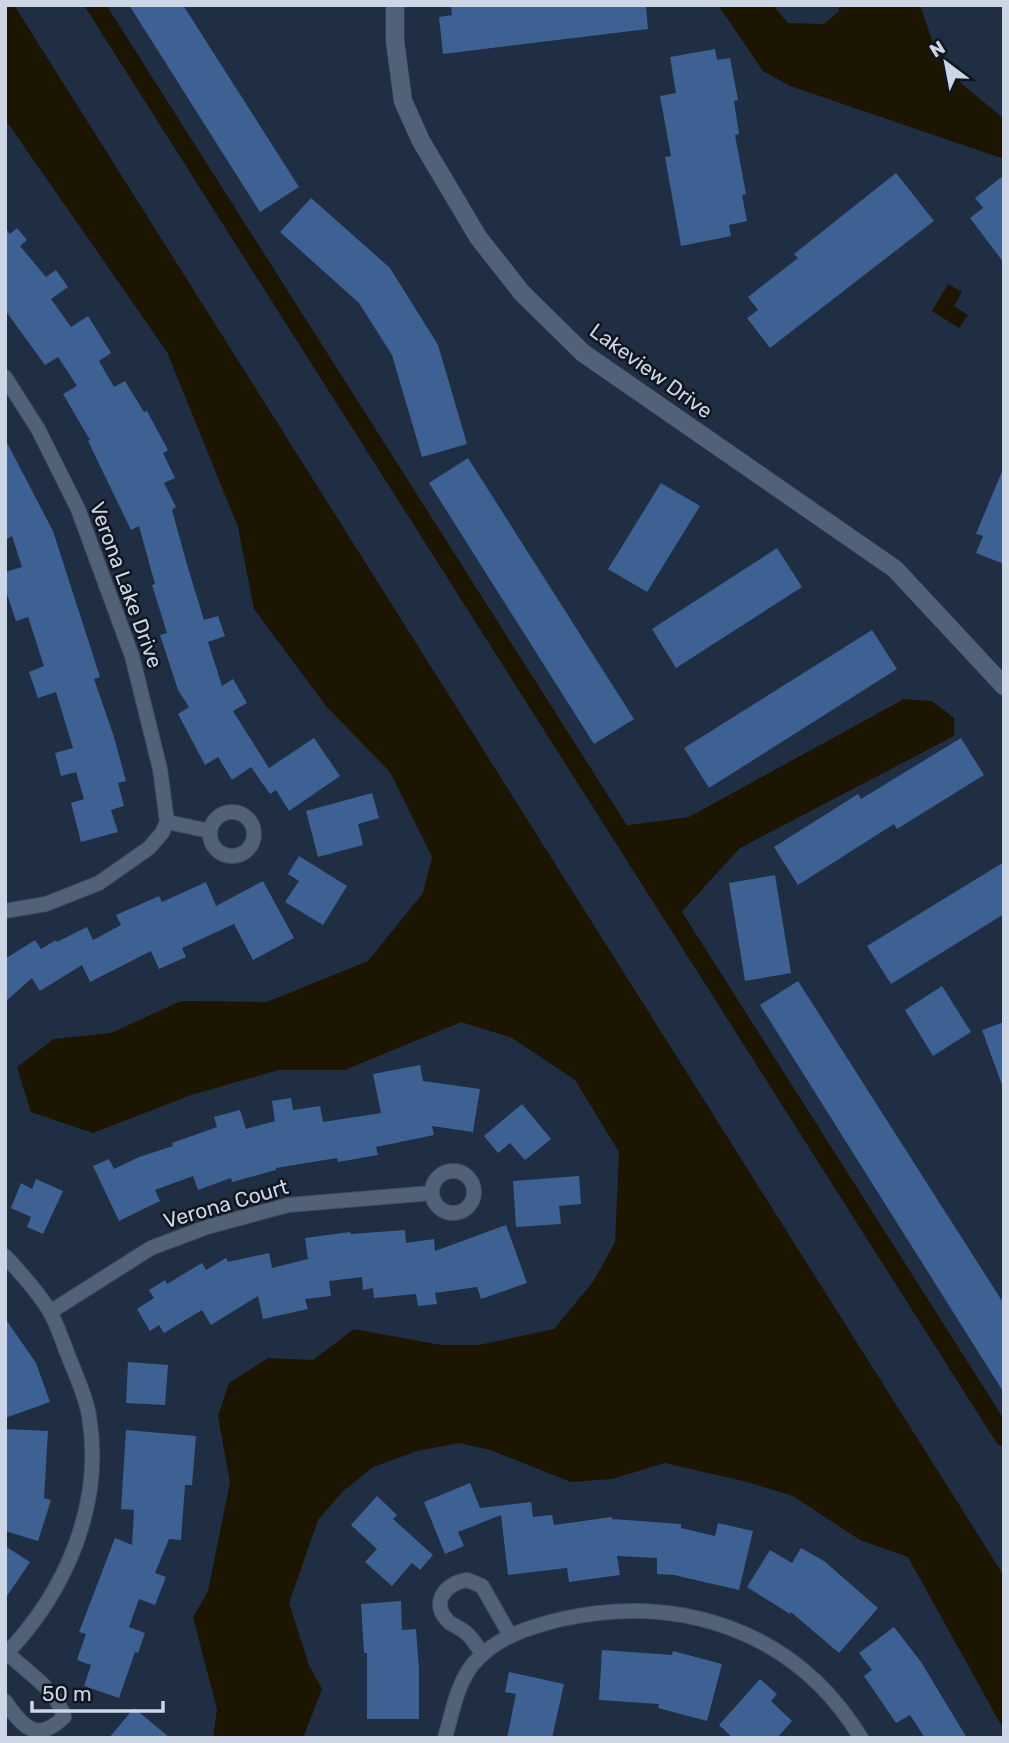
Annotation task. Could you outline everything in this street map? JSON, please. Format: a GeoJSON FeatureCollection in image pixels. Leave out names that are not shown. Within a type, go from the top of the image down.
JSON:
{"type":"FeatureCollection","features":[{"type":"Feature","properties":{"kind":"street","name":"Lakeview Drive"},"geometry":{"type":"LineString","coordinates":[[395,5],[403,101],[421,141],[478,237],[522,293],[583,353],[895,569],[1004,686]]}},
{"type":"Feature","properties":{"kind":"street","name":"Verona Lake Drive"},"geometry":{"type":"LineString","coordinates":[[5,377],[38,429],[78,509],[132,656],[160,769],[167,822]]}},
{"type":"Feature","properties":{"kind":"street"},"geometry":{"type":"LineString","coordinates":[[5,911],[46,904],[99,883],[149,848],[162,833],[167,822],[210,831]]}},
{"type":"Feature","properties":{"kind":"street","name":"Verona Court"},"geometry":{"type":"LineString","coordinates":[[50,1312],[150,1248],[207,1227],[288,1205],[432,1193]]}},
{"type":"Feature","properties":{"kind":"street"},"geometry":{"type":"LineString","coordinates":[[5,1256],[26,1278],[50,1312],[89,1413],[93,1446],[86,1515],[64,1574],[46,1608],[6,1654],[48,1688],[61,1703],[64,1717],[55,1729],[42,1736],[35,1735],[20,1725],[5,1701]]}},
{"type":"Feature","properties":{"kind":"street"},"geometry":{"type":"LineString","coordinates":[[483,1654],[469,1636],[449,1622],[440,1607],[440,1597],[449,1586],[467,1580],[482,1586],[510,1635]]}},
{"type":"Feature","properties":{"kind":"street"},"geometry":{"type":"LineString","coordinates":[[445,1738],[458,1691],[468,1671],[483,1654],[510,1635],[524,1629],[561,1619],[620,1611],[672,1613],[723,1625],[766,1644],[798,1665],[822,1687],[861,1738]]}},
{"type":"Feature","properties":{"kind":"shaded area"},"geometry":{"type":"Polygon","coordinates":[[[5,5],[14,5],[1004,1576],[1004,1730],[908,1557],[860,1540],[793,1496],[665,1463],[612,1479],[571,1482],[490,1450],[459,1443],[417,1451],[373,1467],[342,1492],[318,1520],[289,1603],[309,1665],[322,1689],[303,1738],[213,1738],[217,1709],[193,1617],[208,1591],[230,1482],[218,1416],[229,1383],[268,1358],[313,1360],[354,1329],[441,1345],[479,1345],[554,1329],[593,1282],[615,1242],[619,1152],[575,1080],[512,1038],[461,1022],[345,1070],[279,1070],[191,1095],[93,1133],[31,1112],[17,1067],[54,1039],[111,1033],[181,1001],[267,1002],[368,961],[423,893],[432,857],[390,772],[326,706],[254,609],[238,527],[167,352],[5,119],[5,5]]]}},
{"type":"Feature","properties":{"kind":"shaded area"},"geometry":{"type":"Polygon","coordinates":[[[718,5],[773,5],[788,23],[824,24],[839,11],[839,5],[920,5],[934,46],[962,84],[1004,119],[1004,159],[790,86],[763,71],[718,5]]]}},
{"type":"Feature","properties":{"kind":"shaded area"},"geometry":{"type":"Polygon","coordinates":[[[948,284],[962,292],[954,306],[968,315],[959,328],[932,311],[948,284]]]}},
{"type":"Feature","properties":{"kind":"shaded area"},"geometry":{"type":"Polygon","coordinates":[[[904,699],[932,701],[954,718],[954,736],[740,848],[675,919],[615,827],[689,817],[904,699]]]}},
{"type":"Feature","properties":{"kind":"building"},"geometry":{"type":"Polygon","coordinates":[[[129,5],[183,5],[299,187],[260,212],[129,5]]]}},
{"type":"Feature","properties":{"kind":"building"},"geometry":{"type":"Polygon","coordinates":[[[451,5],[646,5],[648,29],[443,54],[439,17],[452,15],[451,5]]]}},
{"type":"Feature","properties":{"kind":"building"},"geometry":{"type":"Polygon","coordinates":[[[715,49],[717,60],[730,58],[738,100],[734,101],[739,134],[735,135],[746,194],[742,195],[747,221],[729,225],[731,236],[681,246],[665,157],[671,156],[660,96],[676,93],[670,57],[715,49]]]}},
{"type":"Feature","properties":{"kind":"building"},"geometry":{"type":"Polygon","coordinates":[[[896,173],[934,221],[770,348],[747,318],[758,310],[748,297],[798,258],[794,254],[896,173]]]}},
{"type":"Feature","properties":{"kind":"building"},"geometry":{"type":"Polygon","coordinates":[[[1004,175],[1004,263],[970,218],[983,208],[975,198],[1004,175]]]}},
{"type":"Feature","properties":{"kind":"building"},"geometry":{"type":"Polygon","coordinates":[[[311,198],[390,268],[438,345],[467,444],[422,457],[392,355],[359,303],[280,232],[311,198]]]}},
{"type":"Feature","properties":{"kind":"building"},"geometry":{"type":"Polygon","coordinates":[[[5,228],[10,234],[17,228],[27,240],[20,246],[46,277],[56,270],[68,287],[51,299],[71,327],[88,316],[111,353],[99,361],[114,387],[125,381],[144,412],[147,411],[168,450],[163,453],[175,478],[164,483],[176,507],[172,510],[188,568],[204,620],[218,616],[225,636],[208,642],[222,686],[233,679],[247,703],[233,711],[269,768],[314,738],[340,776],[289,811],[276,790],[270,794],[251,767],[232,780],[218,757],[205,765],[178,714],[189,707],[178,690],[160,635],[167,633],[152,585],[155,584],[139,526],[131,530],[88,441],[90,440],[63,394],[77,386],[58,357],[45,365],[5,310],[5,228]]]}},
{"type":"Feature","properties":{"kind":"building"},"geometry":{"type":"Polygon","coordinates":[[[5,439],[53,531],[100,677],[94,679],[126,781],[118,783],[124,806],[111,810],[118,832],[81,842],[71,803],[84,799],[76,772],[61,776],[55,753],[73,748],[56,692],[38,698],[29,672],[44,666],[28,617],[16,621],[5,588],[5,572],[22,567],[12,536],[5,540],[5,439]]]}},
{"type":"Feature","properties":{"kind":"building"},"geometry":{"type":"Polygon","coordinates":[[[468,458],[634,719],[594,744],[429,483],[468,458]]]}},
{"type":"Feature","properties":{"kind":"building"},"geometry":{"type":"Polygon","coordinates":[[[1003,469],[1004,564],[976,553],[983,536],[976,534],[1003,469]]]}},
{"type":"Feature","properties":{"kind":"building"},"geometry":{"type":"Polygon","coordinates":[[[661,483],[700,506],[647,592],[608,569],[661,483]]]}},
{"type":"Feature","properties":{"kind":"building"},"geometry":{"type":"Polygon","coordinates":[[[777,548],[802,587],[676,668],[652,629],[777,548]]]}},
{"type":"Feature","properties":{"kind":"building"},"geometry":{"type":"Polygon","coordinates":[[[872,630],[897,669],[709,788],[684,748],[872,630]]]}},
{"type":"Feature","properties":{"kind":"building"},"geometry":{"type":"Polygon","coordinates":[[[961,738],[984,775],[897,829],[894,824],[798,885],[774,847],[858,794],[861,799],[961,738]]]}},
{"type":"Feature","properties":{"kind":"building"},"geometry":{"type":"Polygon","coordinates":[[[372,793],[379,818],[358,824],[363,845],[318,857],[306,811],[372,793]]]}},
{"type":"Feature","properties":{"kind":"building"},"geometry":{"type":"Polygon","coordinates":[[[299,856],[347,886],[323,925],[285,902],[299,881],[288,874],[299,856]]]}},
{"type":"Feature","properties":{"kind":"building"},"geometry":{"type":"Polygon","coordinates":[[[1004,862],[1004,914],[891,984],[867,946],[1004,862]]]}},
{"type":"Feature","properties":{"kind":"building"},"geometry":{"type":"Polygon","coordinates":[[[775,875],[791,973],[745,981],[729,883],[775,875]]]}},
{"type":"Feature","properties":{"kind":"building"},"geometry":{"type":"Polygon","coordinates":[[[263,881],[294,938],[253,960],[234,924],[182,948],[186,957],[159,969],[151,951],[90,982],[82,965],[40,991],[32,978],[5,1002],[5,959],[35,940],[41,949],[87,927],[93,940],[121,925],[116,915],[159,896],[162,902],[206,882],[216,906],[263,881]]]}},
{"type":"Feature","properties":{"kind":"building"},"geometry":{"type":"Polygon","coordinates":[[[798,981],[1004,1304],[1004,1393],[760,1005],[798,981]]]}},
{"type":"Feature","properties":{"kind":"building"},"geometry":{"type":"Polygon","coordinates":[[[942,986],[971,1032],[933,1056],[905,1010],[942,986]]]}},
{"type":"Feature","properties":{"kind":"building"},"geometry":{"type":"Polygon","coordinates":[[[1004,1022],[1004,1085],[1002,1085],[982,1030],[1004,1022]]]}},
{"type":"Feature","properties":{"kind":"building"},"geometry":{"type":"Polygon","coordinates":[[[420,1065],[423,1081],[480,1089],[473,1132],[432,1126],[434,1135],[376,1147],[378,1155],[338,1162],[337,1158],[276,1168],[232,1182],[231,1178],[198,1190],[193,1176],[155,1190],[160,1201],[119,1221],[93,1166],[109,1159],[114,1169],[139,1157],[173,1146],[172,1143],[217,1127],[214,1117],[240,1110],[246,1129],[275,1121],[272,1101],[291,1098],[293,1110],[320,1106],[323,1122],[381,1113],[373,1074],[420,1065]]]}},
{"type":"Feature","properties":{"kind":"building"},"geometry":{"type":"Polygon","coordinates":[[[522,1104],[551,1139],[525,1160],[510,1143],[498,1153],[484,1136],[522,1104]]]}},
{"type":"Feature","properties":{"kind":"building"},"geometry":{"type":"Polygon","coordinates":[[[579,1176],[581,1204],[559,1206],[561,1224],[516,1227],[513,1181],[579,1176]]]}},
{"type":"Feature","properties":{"kind":"building"},"geometry":{"type":"Polygon","coordinates":[[[36,1179],[63,1191],[43,1234],[27,1227],[31,1217],[11,1208],[21,1183],[32,1189],[36,1179]]]}},
{"type":"Feature","properties":{"kind":"building"},"geometry":{"type":"Polygon","coordinates":[[[506,1225],[527,1283],[481,1299],[477,1287],[435,1293],[437,1304],[418,1306],[416,1294],[374,1298],[373,1288],[363,1290],[362,1277],[329,1281],[331,1296],[305,1299],[308,1309],[263,1319],[258,1296],[211,1325],[202,1310],[164,1333],[159,1325],[150,1331],[137,1309],[154,1298],[149,1290],[165,1280],[167,1284],[202,1263],[206,1270],[226,1258],[228,1262],[269,1253],[272,1268],[308,1259],[305,1238],[350,1232],[405,1230],[406,1243],[434,1239],[435,1251],[506,1225]]]}},
{"type":"Feature","properties":{"kind":"building"},"geometry":{"type":"Polygon","coordinates":[[[5,1318],[36,1363],[50,1402],[5,1418],[5,1318]]]}},
{"type":"Feature","properties":{"kind":"building"},"geometry":{"type":"Polygon","coordinates":[[[128,1362],[168,1365],[165,1405],[126,1403],[128,1362]]]}},
{"type":"Feature","properties":{"kind":"building"},"geometry":{"type":"Polygon","coordinates":[[[5,1429],[48,1431],[44,1498],[51,1500],[38,1541],[5,1531],[5,1429]]]}},
{"type":"Feature","properties":{"kind":"building"},"geometry":{"type":"Polygon","coordinates":[[[126,1430],[196,1436],[192,1485],[185,1485],[181,1540],[169,1539],[155,1573],[166,1577],[155,1605],[139,1599],[129,1627],[145,1633],[138,1653],[135,1652],[119,1698],[84,1686],[91,1665],[77,1660],[86,1634],[79,1632],[115,1538],[132,1545],[134,1510],[121,1509],[126,1430]]]}},
{"type":"Feature","properties":{"kind":"building"},"geometry":{"type":"Polygon","coordinates":[[[470,1483],[480,1508],[531,1502],[533,1517],[552,1515],[554,1525],[612,1517],[681,1524],[681,1528],[715,1536],[718,1523],[753,1531],[739,1590],[674,1575],[657,1574],[657,1558],[617,1556],[620,1575],[569,1582],[567,1568],[508,1575],[501,1515],[458,1532],[464,1546],[445,1554],[424,1502],[470,1483]]]}},
{"type":"Feature","properties":{"kind":"building"},"geometry":{"type":"Polygon","coordinates":[[[377,1496],[397,1515],[393,1519],[433,1555],[420,1570],[412,1563],[392,1586],[365,1562],[377,1549],[351,1525],[377,1496]]]}},
{"type":"Feature","properties":{"kind":"building"},"geometry":{"type":"Polygon","coordinates":[[[5,1546],[30,1562],[5,1599],[5,1546]]]}},
{"type":"Feature","properties":{"kind":"building"},"geometry":{"type":"Polygon","coordinates":[[[801,1548],[824,1561],[878,1608],[839,1653],[791,1612],[790,1614],[747,1587],[770,1550],[792,1563],[801,1548]]]}},
{"type":"Feature","properties":{"kind":"building"},"geometry":{"type":"Polygon","coordinates":[[[401,1601],[402,1630],[416,1629],[419,1719],[367,1719],[367,1653],[364,1653],[361,1604],[401,1601]]]}},
{"type":"Feature","properties":{"kind":"building"},"geometry":{"type":"Polygon","coordinates":[[[894,1627],[921,1662],[967,1738],[925,1738],[910,1715],[896,1723],[864,1676],[872,1670],[859,1653],[894,1627]]]}},
{"type":"Feature","properties":{"kind":"building"},"geometry":{"type":"Polygon","coordinates":[[[602,1650],[672,1655],[673,1651],[722,1664],[707,1721],[658,1708],[659,1704],[599,1700],[602,1650]]]}},
{"type":"Feature","properties":{"kind":"building"},"geometry":{"type":"Polygon","coordinates":[[[509,1672],[564,1684],[552,1738],[507,1738],[516,1694],[505,1692],[509,1672]]]}},
{"type":"Feature","properties":{"kind":"building"},"geometry":{"type":"Polygon","coordinates":[[[760,1679],[777,1694],[771,1701],[792,1721],[777,1738],[733,1738],[719,1725],[760,1679]]]}},
{"type":"Feature","properties":{"kind":"building"},"geometry":{"type":"Polygon","coordinates":[[[134,1708],[170,1738],[109,1738],[134,1708]]]}},
{"type":"Feature","properties":{"kind":"waterway"},"geometry":{"type":"LineString","coordinates":[[95,5],[1004,1437]]}}]}
